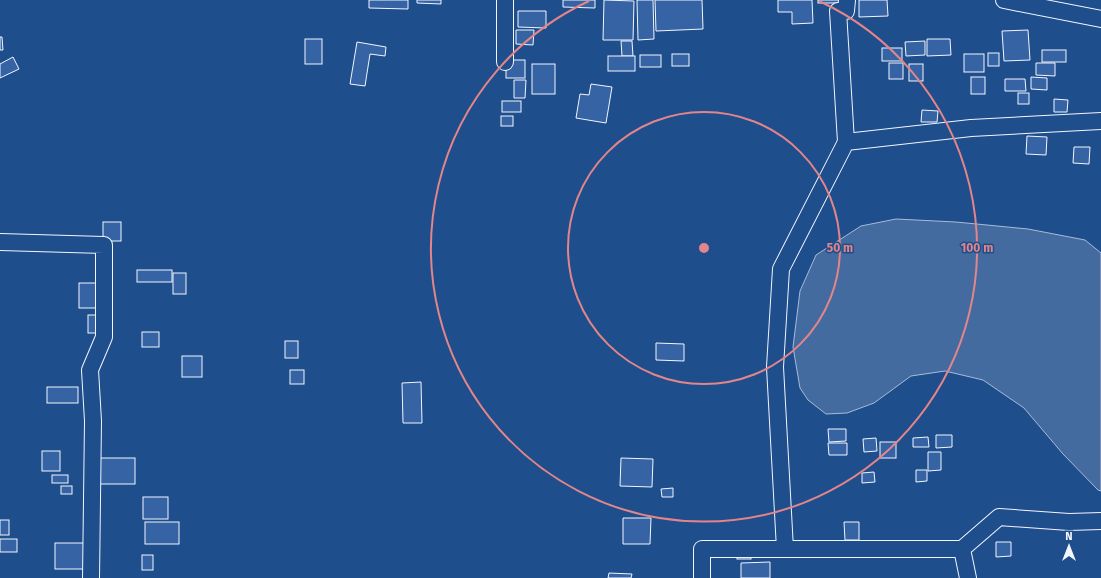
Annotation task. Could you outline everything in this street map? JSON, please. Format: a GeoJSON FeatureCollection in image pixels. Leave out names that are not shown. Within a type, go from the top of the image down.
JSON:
{"type":"FeatureCollection","features":[{"type":"Feature","properties":{"kind":"street"},"geometry":{"type":"LineString","coordinates":[[505,0],[505,62]]}},
{"type":"Feature","properties":{"kind":"street"},"geometry":{"type":"LineString","coordinates":[[785,549],[775,367],[781,269],[846,142],[838,11],[846,12],[847,0]]}},
{"type":"Feature","properties":{"kind":"street"},"geometry":{"type":"LineString","coordinates":[[1004,0],[1101,19]]}},
{"type":"Feature","properties":{"kind":"street"},"geometry":{"type":"LineString","coordinates":[[846,142],[971,128],[1101,121]]}},
{"type":"Feature","properties":{"kind":"street"},"geometry":{"type":"LineString","coordinates":[[0,242],[104,245],[104,337],[90,370],[93,421],[91,578]]}},
{"type":"Feature","properties":{"kind":"street"},"geometry":{"type":"LineString","coordinates":[[702,578],[702,548],[962,548],[999,517],[1069,522],[1101,521]]}},
{"type":"Feature","properties":{"kind":"street"},"geometry":{"type":"LineString","coordinates":[[962,548],[968,578]]}},
{"type":"Feature","properties":{"kind":"water"},"geometry":{"type":"Polygon","coordinates":[[[896,219],[956,222],[1028,229],[1085,240],[1101,253],[1101,491],[1098,490],[1063,454],[1024,408],[983,380],[945,371],[911,376],[874,403],[847,413],[826,414],[808,400],[800,388],[793,347],[800,291],[816,255],[861,226],[896,219]]]}},
{"type":"Feature","properties":{"kind":"building"},"geometry":{"type":"Polygon","coordinates":[[[369,0],[408,0],[408,9],[369,8],[369,0]]]}},
{"type":"Feature","properties":{"kind":"building"},"geometry":{"type":"Polygon","coordinates":[[[417,0],[441,0],[441,4],[417,3],[417,0]]]}},
{"type":"Feature","properties":{"kind":"building"},"geometry":{"type":"Polygon","coordinates":[[[563,0],[595,0],[595,8],[563,7],[563,0]]]}},
{"type":"Feature","properties":{"kind":"building"},"geometry":{"type":"Polygon","coordinates":[[[604,0],[634,1],[633,40],[603,40],[604,0]]]}},
{"type":"Feature","properties":{"kind":"building"},"geometry":{"type":"Polygon","coordinates":[[[637,0],[653,0],[654,39],[638,40],[637,0]]]}},
{"type":"Feature","properties":{"kind":"building"},"geometry":{"type":"Polygon","coordinates":[[[655,0],[702,0],[703,29],[656,31],[655,0]]]}},
{"type":"Feature","properties":{"kind":"building"},"geometry":{"type":"Polygon","coordinates":[[[778,0],[812,0],[813,23],[792,24],[792,12],[778,12],[778,0]]]}},
{"type":"Feature","properties":{"kind":"building"},"geometry":{"type":"Polygon","coordinates":[[[818,0],[839,0],[839,3],[818,3],[818,0]]]}},
{"type":"Feature","properties":{"kind":"building"},"geometry":{"type":"Polygon","coordinates":[[[859,0],[887,0],[888,16],[859,17],[859,0]]]}},
{"type":"Feature","properties":{"kind":"building"},"geometry":{"type":"Polygon","coordinates":[[[518,11],[546,11],[546,28],[518,27],[518,11]]]}},
{"type":"Feature","properties":{"kind":"building"},"geometry":{"type":"Polygon","coordinates":[[[516,30],[534,30],[533,45],[516,44],[516,30]]]}},
{"type":"Feature","properties":{"kind":"building"},"geometry":{"type":"Polygon","coordinates":[[[1028,30],[1030,60],[1004,61],[1002,31],[1028,30]]]}},
{"type":"Feature","properties":{"kind":"building"},"geometry":{"type":"Polygon","coordinates":[[[0,37],[2,37],[3,50],[0,50],[0,37]]]}},
{"type":"Feature","properties":{"kind":"building"},"geometry":{"type":"Polygon","coordinates":[[[305,39],[322,39],[322,64],[305,64],[305,39]]]}},
{"type":"Feature","properties":{"kind":"building"},"geometry":{"type":"Polygon","coordinates":[[[927,39],[950,39],[951,55],[927,56],[927,39]]]}},
{"type":"Feature","properties":{"kind":"building"},"geometry":{"type":"Polygon","coordinates":[[[621,41],[632,41],[633,56],[622,56],[621,41]]]}},
{"type":"Feature","properties":{"kind":"building"},"geometry":{"type":"Polygon","coordinates":[[[925,41],[925,55],[906,56],[905,42],[925,41]]]}},
{"type":"Feature","properties":{"kind":"building"},"geometry":{"type":"Polygon","coordinates":[[[357,42],[386,47],[385,56],[370,54],[365,86],[350,84],[357,42]]]}},
{"type":"Feature","properties":{"kind":"building"},"geometry":{"type":"Polygon","coordinates":[[[882,48],[902,48],[902,61],[882,61],[882,48]]]}},
{"type":"Feature","properties":{"kind":"building"},"geometry":{"type":"Polygon","coordinates":[[[1042,50],[1066,50],[1066,62],[1042,62],[1042,50]]]}},
{"type":"Feature","properties":{"kind":"building"},"geometry":{"type":"Polygon","coordinates":[[[988,53],[999,53],[999,66],[988,66],[988,53]]]}},
{"type":"Feature","properties":{"kind":"building"},"geometry":{"type":"Polygon","coordinates":[[[672,54],[689,54],[689,66],[672,66],[672,54]]]}},
{"type":"Feature","properties":{"kind":"building"},"geometry":{"type":"Polygon","coordinates":[[[964,54],[984,54],[984,72],[964,72],[964,54]]]}},
{"type":"Feature","properties":{"kind":"building"},"geometry":{"type":"Polygon","coordinates":[[[640,55],[661,55],[661,67],[640,67],[640,55]]]}},
{"type":"Feature","properties":{"kind":"building"},"geometry":{"type":"Polygon","coordinates":[[[608,56],[635,56],[635,71],[608,71],[608,56]]]}},
{"type":"Feature","properties":{"kind":"building"},"geometry":{"type":"Polygon","coordinates":[[[13,57],[19,69],[0,78],[0,64],[13,57]]]}},
{"type":"Feature","properties":{"kind":"building"},"geometry":{"type":"Polygon","coordinates":[[[506,60],[525,60],[525,78],[506,78],[506,60]]]}},
{"type":"Feature","properties":{"kind":"building"},"geometry":{"type":"Polygon","coordinates":[[[889,63],[903,63],[903,79],[889,79],[889,63]]]}},
{"type":"Feature","properties":{"kind":"building"},"geometry":{"type":"Polygon","coordinates":[[[1036,63],[1055,63],[1055,76],[1036,75],[1036,63]]]}},
{"type":"Feature","properties":{"kind":"building"},"geometry":{"type":"Polygon","coordinates":[[[532,64],[555,64],[555,94],[532,94],[532,64]]]}},
{"type":"Feature","properties":{"kind":"building"},"geometry":{"type":"Polygon","coordinates":[[[909,64],[923,64],[923,81],[909,81],[909,64]]]}},
{"type":"Feature","properties":{"kind":"building"},"geometry":{"type":"Polygon","coordinates":[[[971,77],[985,77],[985,94],[971,94],[971,77]]]}},
{"type":"Feature","properties":{"kind":"building"},"geometry":{"type":"Polygon","coordinates":[[[1031,77],[1047,78],[1047,90],[1031,89],[1031,77]]]}},
{"type":"Feature","properties":{"kind":"building"},"geometry":{"type":"Polygon","coordinates":[[[1005,79],[1025,79],[1026,91],[1005,91],[1005,79]]]}},
{"type":"Feature","properties":{"kind":"building"},"geometry":{"type":"Polygon","coordinates":[[[514,80],[526,80],[525,98],[514,98],[514,80]]]}},
{"type":"Feature","properties":{"kind":"building"},"geometry":{"type":"Polygon","coordinates":[[[591,84],[612,87],[606,123],[576,118],[580,94],[589,95],[591,84]]]}},
{"type":"Feature","properties":{"kind":"building"},"geometry":{"type":"Polygon","coordinates":[[[1018,93],[1029,93],[1029,104],[1018,104],[1018,93]]]}},
{"type":"Feature","properties":{"kind":"building"},"geometry":{"type":"Polygon","coordinates":[[[1054,99],[1068,100],[1067,112],[1054,112],[1054,99]]]}},
{"type":"Feature","properties":{"kind":"building"},"geometry":{"type":"Polygon","coordinates":[[[502,101],[521,101],[521,112],[502,112],[502,101]]]}},
{"type":"Feature","properties":{"kind":"building"},"geometry":{"type":"Polygon","coordinates":[[[922,110],[938,111],[937,122],[921,122],[922,110]]]}},
{"type":"Feature","properties":{"kind":"building"},"geometry":{"type":"Polygon","coordinates":[[[501,116],[513,116],[513,126],[501,126],[501,116]]]}},
{"type":"Feature","properties":{"kind":"building"},"geometry":{"type":"Polygon","coordinates":[[[1027,136],[1047,137],[1046,155],[1026,154],[1027,136]]]}},
{"type":"Feature","properties":{"kind":"building"},"geometry":{"type":"Polygon","coordinates":[[[1074,147],[1090,147],[1089,164],[1073,163],[1074,147]]]}},
{"type":"Feature","properties":{"kind":"building"},"geometry":{"type":"Polygon","coordinates":[[[103,222],[121,222],[121,241],[103,241],[103,222]]]}},
{"type":"Feature","properties":{"kind":"building"},"geometry":{"type":"Polygon","coordinates":[[[137,270],[172,270],[172,282],[137,282],[137,270]]]}},
{"type":"Feature","properties":{"kind":"building"},"geometry":{"type":"Polygon","coordinates":[[[173,273],[186,273],[186,294],[173,294],[173,273]]]}},
{"type":"Feature","properties":{"kind":"building"},"geometry":{"type":"Polygon","coordinates":[[[79,283],[99,283],[99,308],[79,308],[79,283]]]}},
{"type":"Feature","properties":{"kind":"building"},"geometry":{"type":"Polygon","coordinates":[[[88,315],[100,315],[100,333],[88,333],[88,315]]]}},
{"type":"Feature","properties":{"kind":"building"},"geometry":{"type":"Polygon","coordinates":[[[142,332],[159,332],[159,347],[142,347],[142,332]]]}},
{"type":"Feature","properties":{"kind":"building"},"geometry":{"type":"Polygon","coordinates":[[[285,341],[298,341],[298,358],[285,358],[285,341]]]}},
{"type":"Feature","properties":{"kind":"building"},"geometry":{"type":"Polygon","coordinates":[[[656,343],[684,344],[684,361],[656,360],[656,343]]]}},
{"type":"Feature","properties":{"kind":"building"},"geometry":{"type":"Polygon","coordinates":[[[182,356],[202,356],[202,377],[182,377],[182,356]]]}},
{"type":"Feature","properties":{"kind":"building"},"geometry":{"type":"Polygon","coordinates":[[[290,370],[304,370],[304,384],[290,384],[290,370]]]}},
{"type":"Feature","properties":{"kind":"building"},"geometry":{"type":"Polygon","coordinates":[[[421,382],[422,423],[403,423],[402,383],[421,382]]]}},
{"type":"Feature","properties":{"kind":"building"},"geometry":{"type":"Polygon","coordinates":[[[47,387],[78,387],[78,403],[47,403],[47,387]]]}},
{"type":"Feature","properties":{"kind":"building"},"geometry":{"type":"Polygon","coordinates":[[[828,429],[846,429],[846,441],[829,442],[828,429]]]}},
{"type":"Feature","properties":{"kind":"building"},"geometry":{"type":"Polygon","coordinates":[[[936,435],[952,435],[952,447],[936,448],[936,435]]]}},
{"type":"Feature","properties":{"kind":"building"},"geometry":{"type":"Polygon","coordinates":[[[928,437],[929,447],[913,447],[913,438],[928,437]]]}},
{"type":"Feature","properties":{"kind":"building"},"geometry":{"type":"Polygon","coordinates":[[[876,438],[877,451],[864,452],[863,439],[876,438]]]}},
{"type":"Feature","properties":{"kind":"building"},"geometry":{"type":"Polygon","coordinates":[[[880,442],[896,442],[896,458],[880,458],[880,442]]]}},
{"type":"Feature","properties":{"kind":"building"},"geometry":{"type":"Polygon","coordinates":[[[828,443],[847,443],[847,455],[829,455],[828,443]]]}},
{"type":"Feature","properties":{"kind":"building"},"geometry":{"type":"Polygon","coordinates":[[[42,451],[60,451],[60,471],[42,471],[42,451]]]}},
{"type":"Feature","properties":{"kind":"building"},"geometry":{"type":"Polygon","coordinates":[[[928,452],[941,452],[941,470],[928,471],[928,452]]]}},
{"type":"Feature","properties":{"kind":"building"},"geometry":{"type":"Polygon","coordinates":[[[95,458],[135,458],[135,484],[95,484],[95,458]]]}},
{"type":"Feature","properties":{"kind":"building"},"geometry":{"type":"Polygon","coordinates":[[[621,458],[653,459],[652,487],[620,486],[621,458]]]}},
{"type":"Feature","properties":{"kind":"building"},"geometry":{"type":"Polygon","coordinates":[[[916,470],[927,470],[927,481],[916,482],[916,470]]]}},
{"type":"Feature","properties":{"kind":"building"},"geometry":{"type":"Polygon","coordinates":[[[874,472],[875,482],[862,483],[862,473],[874,472]]]}},
{"type":"Feature","properties":{"kind":"building"},"geometry":{"type":"Polygon","coordinates":[[[52,475],[68,475],[68,483],[52,483],[52,475]]]}},
{"type":"Feature","properties":{"kind":"building"},"geometry":{"type":"Polygon","coordinates":[[[61,486],[72,486],[72,494],[61,494],[61,486]]]}},
{"type":"Feature","properties":{"kind":"building"},"geometry":{"type":"Polygon","coordinates":[[[673,488],[673,497],[662,497],[661,489],[673,488]]]}},
{"type":"Feature","properties":{"kind":"building"},"geometry":{"type":"Polygon","coordinates":[[[143,497],[168,497],[168,519],[143,519],[143,497]]]}},
{"type":"Feature","properties":{"kind":"building"},"geometry":{"type":"Polygon","coordinates":[[[623,518],[651,518],[650,544],[623,544],[623,518]]]}},
{"type":"Feature","properties":{"kind":"building"},"geometry":{"type":"Polygon","coordinates":[[[0,520],[9,520],[9,535],[0,535],[0,520]]]}},
{"type":"Feature","properties":{"kind":"building"},"geometry":{"type":"Polygon","coordinates":[[[145,522],[179,522],[179,544],[145,544],[145,522]]]}},
{"type":"Feature","properties":{"kind":"building"},"geometry":{"type":"Polygon","coordinates":[[[844,522],[859,522],[859,540],[845,540],[844,522]]]}},
{"type":"Feature","properties":{"kind":"building"},"geometry":{"type":"Polygon","coordinates":[[[0,539],[17,539],[17,552],[0,552],[0,539]]]}},
{"type":"Feature","properties":{"kind":"building"},"geometry":{"type":"Polygon","coordinates":[[[996,542],[1011,542],[1011,556],[996,557],[996,542]]]}},
{"type":"Feature","properties":{"kind":"building"},"geometry":{"type":"Polygon","coordinates":[[[55,543],[84,543],[84,569],[55,569],[55,543]]]}},
{"type":"Feature","properties":{"kind":"building"},"geometry":{"type":"Polygon","coordinates":[[[737,551],[751,551],[751,559],[737,559],[737,551]]]}},
{"type":"Feature","properties":{"kind":"building"},"geometry":{"type":"Polygon","coordinates":[[[142,555],[153,555],[153,570],[142,570],[142,555]]]}},
{"type":"Feature","properties":{"kind":"building"},"geometry":{"type":"Polygon","coordinates":[[[770,562],[770,578],[741,578],[741,563],[770,562]]]}},
{"type":"Feature","properties":{"kind":"building"},"geometry":{"type":"Polygon","coordinates":[[[609,573],[632,574],[631,578],[608,578],[609,573]]]}}]}
